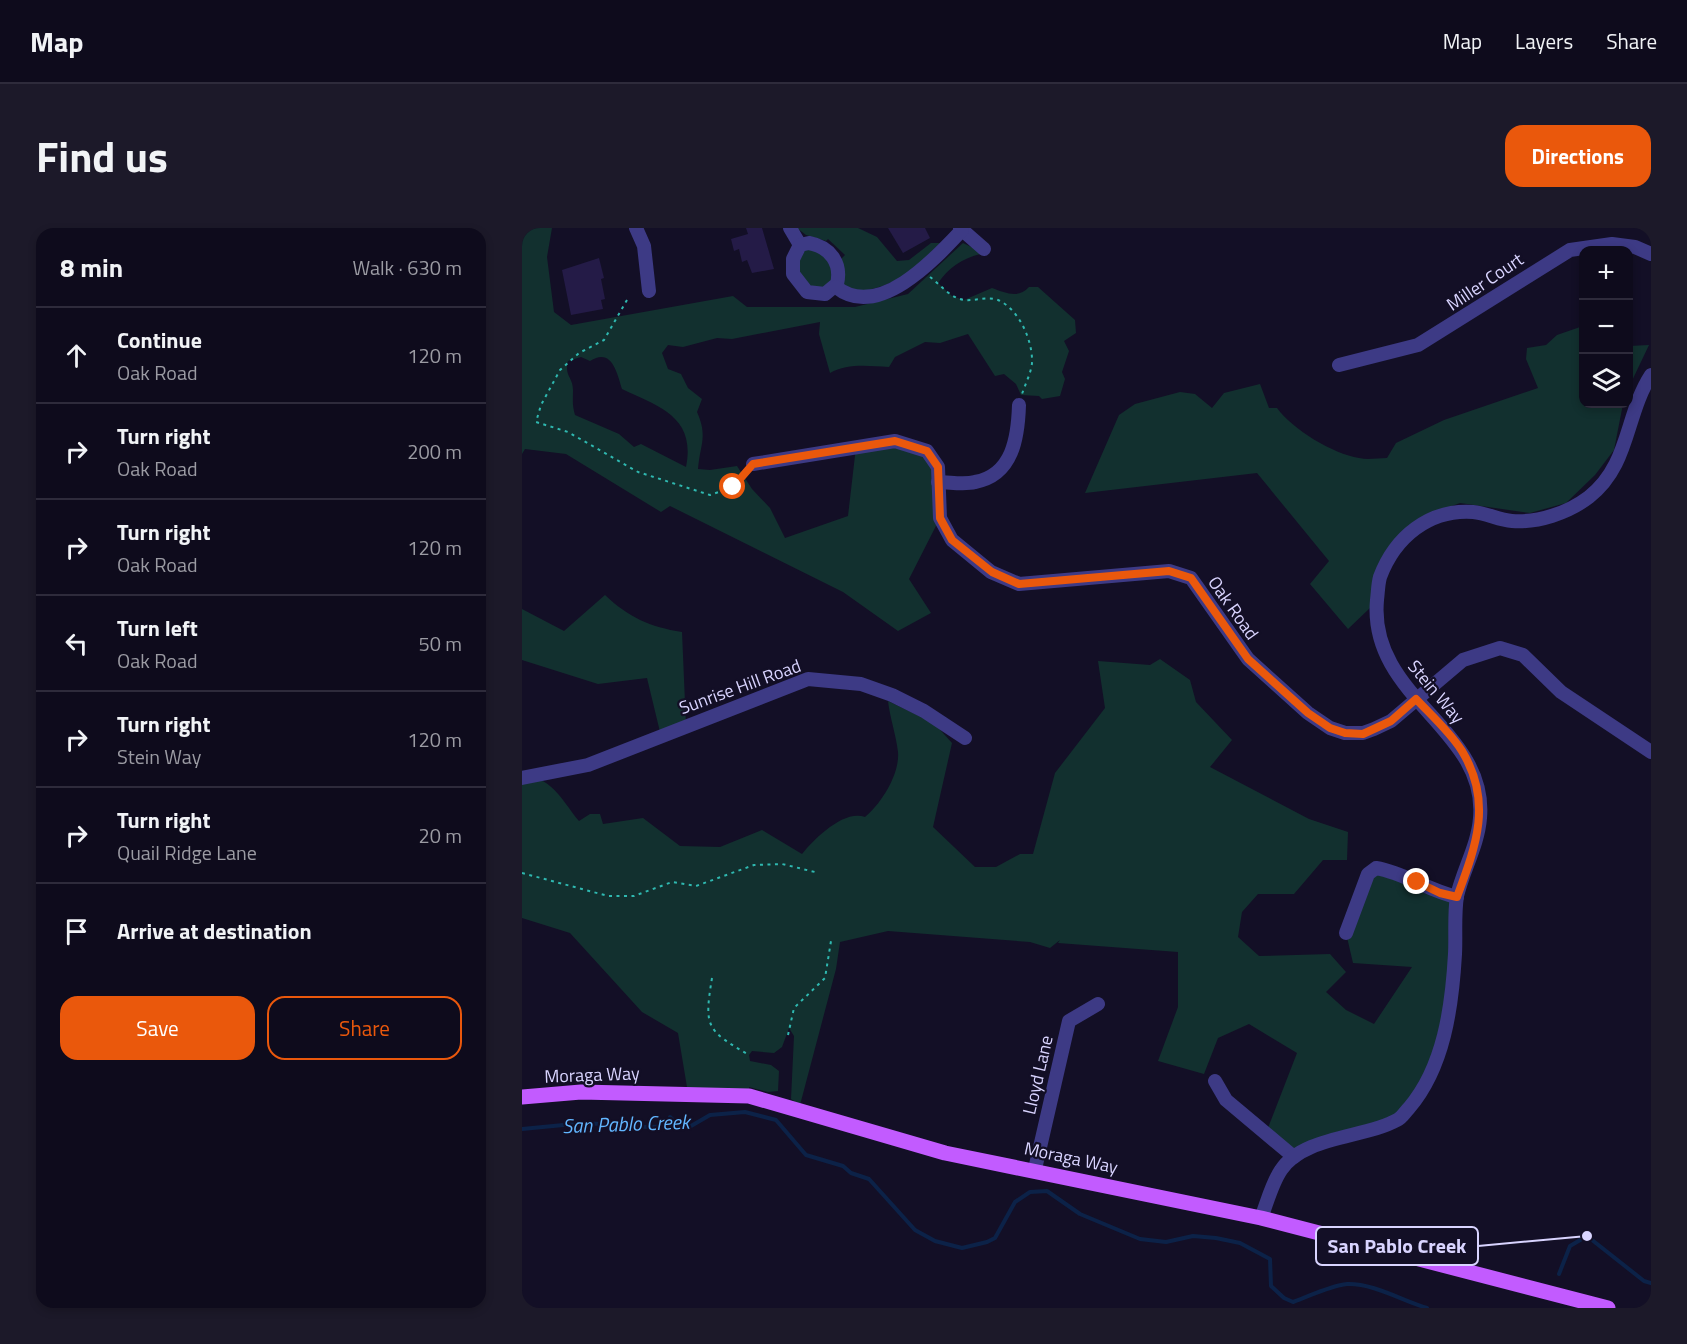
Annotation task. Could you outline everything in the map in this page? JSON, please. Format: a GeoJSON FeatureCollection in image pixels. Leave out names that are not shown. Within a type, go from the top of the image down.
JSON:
{"type":"FeatureCollection","features":[{"type":"Feature","properties":{"kind":"main road","name":"Moraga Way"},"geometry":{"type":"LineString","coordinates":[[522,1097],[580,1092],[720,1093],[749,1096],[945,1153],[1035,1169],[1261,1218],[1591,1306],[1608,1308]]}},
{"type":"Feature","properties":{"kind":"street"},"geometry":{"type":"LineString","coordinates":[[636,228],[645,246],[649,291]]}},
{"type":"Feature","properties":{"kind":"street"},"geometry":{"type":"LineString","coordinates":[[790,228],[800,245]]}},
{"type":"Feature","properties":{"kind":"street"},"geometry":{"type":"LineString","coordinates":[[836,287],[849,296],[866,296],[902,285],[921,270],[961,229],[984,249]]}},
{"type":"Feature","properties":{"kind":"street"},"geometry":{"type":"LineString","coordinates":[[817,244],[829,252],[838,269],[836,287],[827,294],[818,296],[807,292],[798,284],[791,267],[795,252],[800,245],[817,244]]}},
{"type":"Feature","properties":{"kind":"street","name":"Miller Court"},"geometry":{"type":"LineString","coordinates":[[1339,364],[1418,345],[1570,250],[1612,244],[1635,247],[1651,254]]}},
{"type":"Feature","properties":{"kind":"street","name":"Stein Way"},"geometry":{"type":"LineString","coordinates":[[1294,1156],[1398,1120],[1420,1095],[1435,1067],[1452,997],[1457,897],[1481,817],[1478,792],[1462,750],[1416,699],[1385,657],[1375,620],[1379,579],[1400,540],[1434,516],[1472,512],[1514,521],[1559,515],[1589,497],[1610,475],[1623,450],[1641,391],[1651,375]]}},
{"type":"Feature","properties":{"kind":"street"},"geometry":{"type":"LineString","coordinates":[[938,482],[975,483],[997,474],[1013,451],[1018,429],[1019,405]]}},
{"type":"Feature","properties":{"kind":"street","name":"Oak Road"},"geometry":{"type":"LineString","coordinates":[[753,464],[895,441],[927,451],[938,467],[940,518],[952,540],[992,572],[1019,584],[1169,571],[1191,578],[1248,659],[1308,713],[1330,728],[1345,733],[1363,734],[1391,721],[1463,660],[1500,648],[1523,655],[1561,692],[1651,752]]}},
{"type":"Feature","properties":{"kind":"street","name":"Sunrise Hill Road"},"geometry":{"type":"LineString","coordinates":[[522,778],[588,765],[808,678],[861,684],[892,695],[924,711],[965,738]]}},
{"type":"Feature","properties":{"kind":"street"},"geometry":{"type":"LineString","coordinates":[[1346,933],[1368,874],[1376,868],[1392,871],[1440,893],[1457,897]]}},
{"type":"Feature","properties":{"kind":"street","name":"Lloyd Lane"},"geometry":{"type":"LineString","coordinates":[[1035,1169],[1069,1021],[1098,1004]]}},
{"type":"Feature","properties":{"kind":"street"},"geometry":{"type":"LineString","coordinates":[[1215,1081],[1226,1100],[1294,1156],[1281,1169],[1261,1218]]}},
{"type":"Feature","properties":{"kind":"path"},"geometry":{"type":"LineString","coordinates":[[921,270],[952,296],[964,300],[997,300],[1010,308],[1019,320],[1031,350],[1032,366],[1019,405]]}},
{"type":"Feature","properties":{"kind":"path"},"geometry":{"type":"LineString","coordinates":[[627,300],[604,340],[579,353],[560,370],[541,405],[536,422],[568,432],[638,472],[710,495],[733,487],[753,464]]}},
{"type":"Feature","properties":{"kind":"path"},"geometry":{"type":"LineString","coordinates":[[522,873],[608,896],[634,896],[672,882],[696,886],[754,865],[782,864],[815,872]]}},
{"type":"Feature","properties":{"kind":"path"},"geometry":{"type":"LineString","coordinates":[[788,1035],[794,1008],[825,978],[831,941]]}},
{"type":"Feature","properties":{"kind":"path"},"geometry":{"type":"LineString","coordinates":[[712,978],[706,1013],[713,1032],[749,1055]]}},
{"type":"Feature","properties":{"kind":"green space"},"geometry":{"type":"Polygon","coordinates":[[[522,228],[552,228],[547,257],[554,312],[571,325],[733,296],[747,307],[855,307],[908,294],[963,243],[984,253],[958,264],[938,283],[952,296],[964,300],[992,288],[1016,294],[1029,287],[1038,287],[1075,320],[1076,333],[1064,341],[1069,351],[1062,372],[1065,379],[1060,396],[1042,399],[1039,396],[1021,395],[1016,384],[1004,374],[995,376],[968,334],[940,343],[925,342],[895,357],[889,367],[851,366],[830,373],[819,334],[820,322],[732,339],[717,338],[683,347],[668,345],[662,353],[668,369],[681,374],[688,388],[702,399],[697,412],[703,434],[698,469],[710,470],[737,466],[752,489],[770,508],[785,538],[848,516],[856,447],[895,441],[927,451],[938,467],[940,518],[909,579],[931,613],[898,631],[843,592],[670,506],[661,512],[566,454],[525,449],[522,454],[522,228]],[[581,357],[568,361],[567,370],[573,386],[575,415],[619,434],[634,447],[641,444],[686,467],[688,450],[686,436],[672,416],[662,408],[622,389],[615,369],[608,359],[604,357],[590,361],[581,357]]]}},
{"type":"Feature","properties":{"kind":"green space"},"geometry":{"type":"Polygon","coordinates":[[[797,228],[858,228],[877,237],[897,261],[909,260],[931,243],[940,243],[921,262],[892,282],[881,287],[854,292],[842,285],[842,258],[845,255],[828,239],[826,241],[806,235],[797,228]]]}},
{"type":"Feature","properties":{"kind":"green space"},"geometry":{"type":"Polygon","coordinates":[[[814,249],[825,256],[832,266],[832,283],[828,289],[816,290],[804,283],[797,265],[802,251],[814,249]]]}},
{"type":"Feature","properties":{"kind":"green space"},"geometry":{"type":"Polygon","coordinates":[[[1579,327],[1579,408],[1622,408],[1614,450],[1595,475],[1566,503],[1530,513],[1460,503],[1419,518],[1396,538],[1377,572],[1371,607],[1348,629],[1310,584],[1329,561],[1257,473],[1085,493],[1119,415],[1135,404],[1180,392],[1195,394],[1212,408],[1224,393],[1260,384],[1269,408],[1277,408],[1292,424],[1326,446],[1359,458],[1387,458],[1396,443],[1444,420],[1538,388],[1526,359],[1527,348],[1546,345],[1557,335],[1579,327]]]}},
{"type":"Feature","properties":{"kind":"green space"},"geometry":{"type":"Polygon","coordinates":[[[1649,345],[1633,379],[1633,354],[1633,346],[1649,345]]]}},
{"type":"Feature","properties":{"kind":"green space"},"geometry":{"type":"Polygon","coordinates":[[[605,595],[640,620],[682,632],[686,726],[661,736],[647,678],[598,684],[522,660],[522,609],[564,631],[605,595]]]}},
{"type":"Feature","properties":{"kind":"green space"},"geometry":{"type":"Polygon","coordinates":[[[1160,659],[1190,680],[1196,702],[1232,740],[1210,767],[1309,819],[1348,832],[1347,860],[1323,860],[1294,894],[1258,894],[1242,912],[1238,937],[1259,956],[1330,954],[1346,972],[1326,992],[1346,1010],[1374,1024],[1412,967],[1353,963],[1346,933],[1376,868],[1457,897],[1440,1044],[1398,1120],[1294,1157],[1266,1133],[1297,1053],[1249,1024],[1218,1038],[1204,1074],[1158,1061],[1178,1007],[1178,952],[1058,943],[1060,940],[1050,948],[1030,942],[888,931],[840,942],[836,969],[800,1105],[791,1099],[794,1036],[789,1028],[782,1047],[774,1053],[752,1051],[749,1055],[750,1061],[771,1065],[779,1071],[778,1091],[768,1092],[749,1087],[749,1096],[688,1093],[678,1033],[642,1012],[570,933],[522,918],[522,778],[532,778],[548,784],[579,821],[590,814],[600,814],[603,824],[643,818],[680,846],[720,847],[762,830],[802,854],[839,821],[848,817],[865,817],[888,788],[896,770],[898,752],[888,701],[934,723],[952,743],[933,827],[975,867],[996,867],[1020,854],[1033,854],[1055,773],[1105,708],[1098,661],[1150,665],[1160,659]]]}},
{"type":"Feature","properties":{"kind":"building"},"geometry":{"type":"Polygon","coordinates":[[[746,228],[762,228],[774,269],[752,273],[747,260],[742,262],[739,249],[734,251],[731,239],[748,234],[746,228]]]}},
{"type":"Feature","properties":{"kind":"building"},"geometry":{"type":"Polygon","coordinates":[[[888,228],[925,228],[930,238],[903,253],[888,228]]]}},
{"type":"Feature","properties":{"kind":"building"},"geometry":{"type":"Polygon","coordinates":[[[599,258],[604,278],[601,279],[605,299],[601,300],[603,309],[571,315],[562,270],[599,258]]]}},
{"type":"Feature","properties":{"kind":"waterway","name":"San Pablo Creek"},"geometry":{"type":"LineString","coordinates":[[522,1129],[584,1123],[647,1127],[691,1126],[710,1115],[745,1112],[776,1120],[806,1155],[843,1166],[851,1173],[869,1179],[915,1230],[935,1241],[962,1248],[987,1242],[995,1238],[1015,1202],[1030,1192],[1047,1191],[1080,1214],[1140,1239],[1166,1242],[1193,1236],[1240,1243],[1270,1259],[1271,1286],[1284,1298],[1293,1302],[1340,1285],[1357,1284],[1427,1308]]}},
{"type":"Feature","properties":{"kind":"waterway"},"geometry":{"type":"LineString","coordinates":[[670,1117],[679,1126]]}},
{"type":"Feature","properties":{"kind":"waterway","name":"San Pablo Creek"},"geometry":{"type":"LineString","coordinates":[[1559,1274],[1570,1246],[1587,1236],[1644,1281],[1651,1283]]}},
{"type":"Feature","properties":{"kind":"place","name":"San Pablo Creek"},"geometry":{"type":"Point","coordinates":[1587,1236]}},
{"type":"Feature","properties":{"kind":"route"},"geometry":{"type":"LineString","coordinates":[[733,487],[753,464],[895,441],[927,451],[938,467],[940,518],[952,540],[992,572],[1019,584],[1169,571],[1191,578],[1248,659],[1308,713],[1330,728],[1345,733],[1363,734],[1391,721],[1416,699],[1462,750],[1478,792],[1481,817],[1457,897],[1440,893],[1417,882]]}}]}
